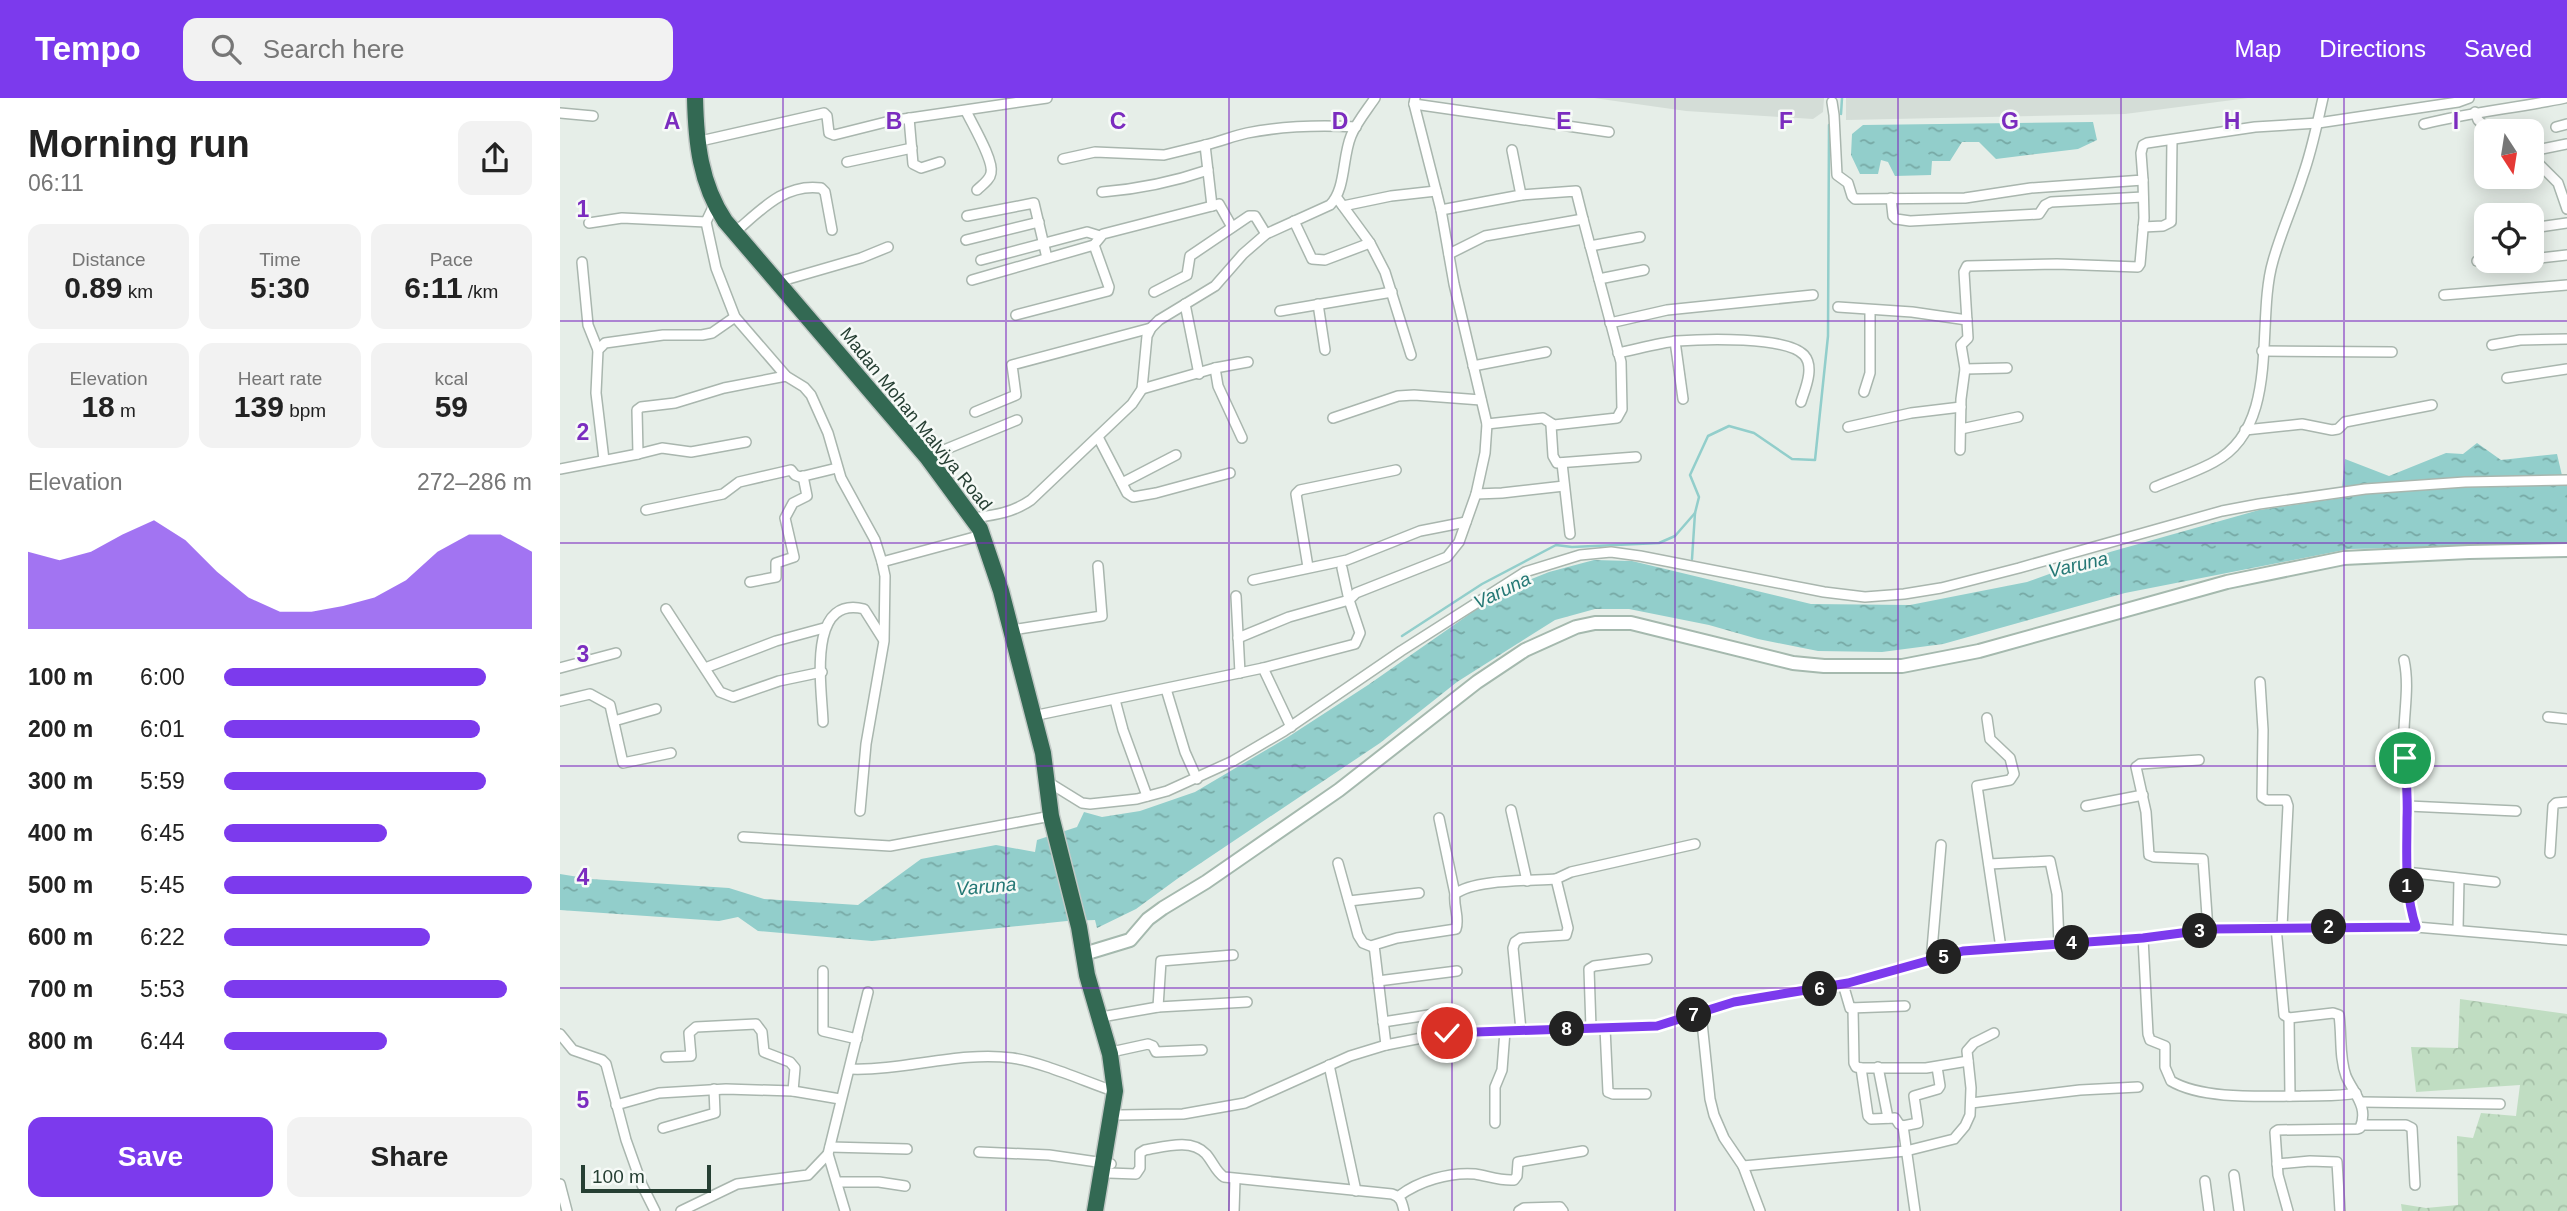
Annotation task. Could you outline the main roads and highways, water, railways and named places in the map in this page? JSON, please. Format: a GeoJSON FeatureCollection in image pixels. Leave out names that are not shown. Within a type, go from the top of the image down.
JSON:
{"type":"FeatureCollection","features":[{"type":"Feature","properties":{"kind":"highway","name":"Madan Mohan Malviya Road"},"geometry":{"type":"LineString","coordinates":[[695,98],[696,142],[715,205],[734,233],[927,457],[973,518],[982,536],[1012,630],[1048,782],[1051,816],[1079,927],[1087,975],[1118,1092],[1104,1211]]}},
{"type":"Feature","properties":{"kind":"highway","name":"Madan Mohan Malviya Road"},"geometry":{"type":"LineString","coordinates":[[1085,957],[1108,1016],[1116,1051],[1120,1115],[1095,1211]]}},
{"type":"Feature","properties":{"kind":"water"},"geometry":{"type":"Polygon","coordinates":[[[2093,122],[2097,140],[2078,149],[1996,159],[1979,142],[1962,142],[1950,161],[1932,161],[1931,175],[1895,176],[1888,162],[1881,160],[1878,174],[1860,174],[1851,155],[1852,134],[1863,125],[2093,122]]]}},
{"type":"Feature","properties":{"kind":"water","name":"Varuna"},"geometry":{"type":"Polygon","coordinates":[[[2477,443],[2501,460],[2557,454],[2564,484],[2567,484],[2567,545],[2349,549],[2125,593],[1943,644],[1882,652],[1818,651],[1629,609],[1595,609],[1555,620],[1457,682],[1380,743],[1136,909],[1097,928],[1095,920],[1067,921],[872,941],[758,931],[738,917],[719,921],[560,910],[560,874],[591,879],[729,888],[764,899],[858,905],[921,859],[996,845],[1035,852],[1037,840],[1077,827],[1084,812],[1102,817],[1140,811],[1195,792],[1288,737],[1368,685],[1504,590],[1549,572],[1594,560],[1632,561],[1811,604],[1910,605],[2027,582],[2110,552],[2259,510],[2341,498],[2345,459],[2389,476],[2446,453],[2463,454],[2477,443]]]}},
{"type":"Feature","properties":{"kind":"waterway"},"geometry":{"type":"LineString","coordinates":[[1841,114],[1842,98]]}},
{"type":"Feature","properties":{"kind":"waterway"},"geometry":{"type":"LineString","coordinates":[[1692,559],[1695,513],[1699,497],[1690,475],[1708,436],[1729,426],[1754,433],[1792,459],[1815,460],[1828,336],[1829,125]]}},
{"type":"Feature","properties":{"kind":"waterway","name":"Varuna"},"geometry":{"type":"LineString","coordinates":[[1402,636],[1482,584],[1556,545],[1572,547],[1659,543],[1675,536],[1695,513]]}}]}
